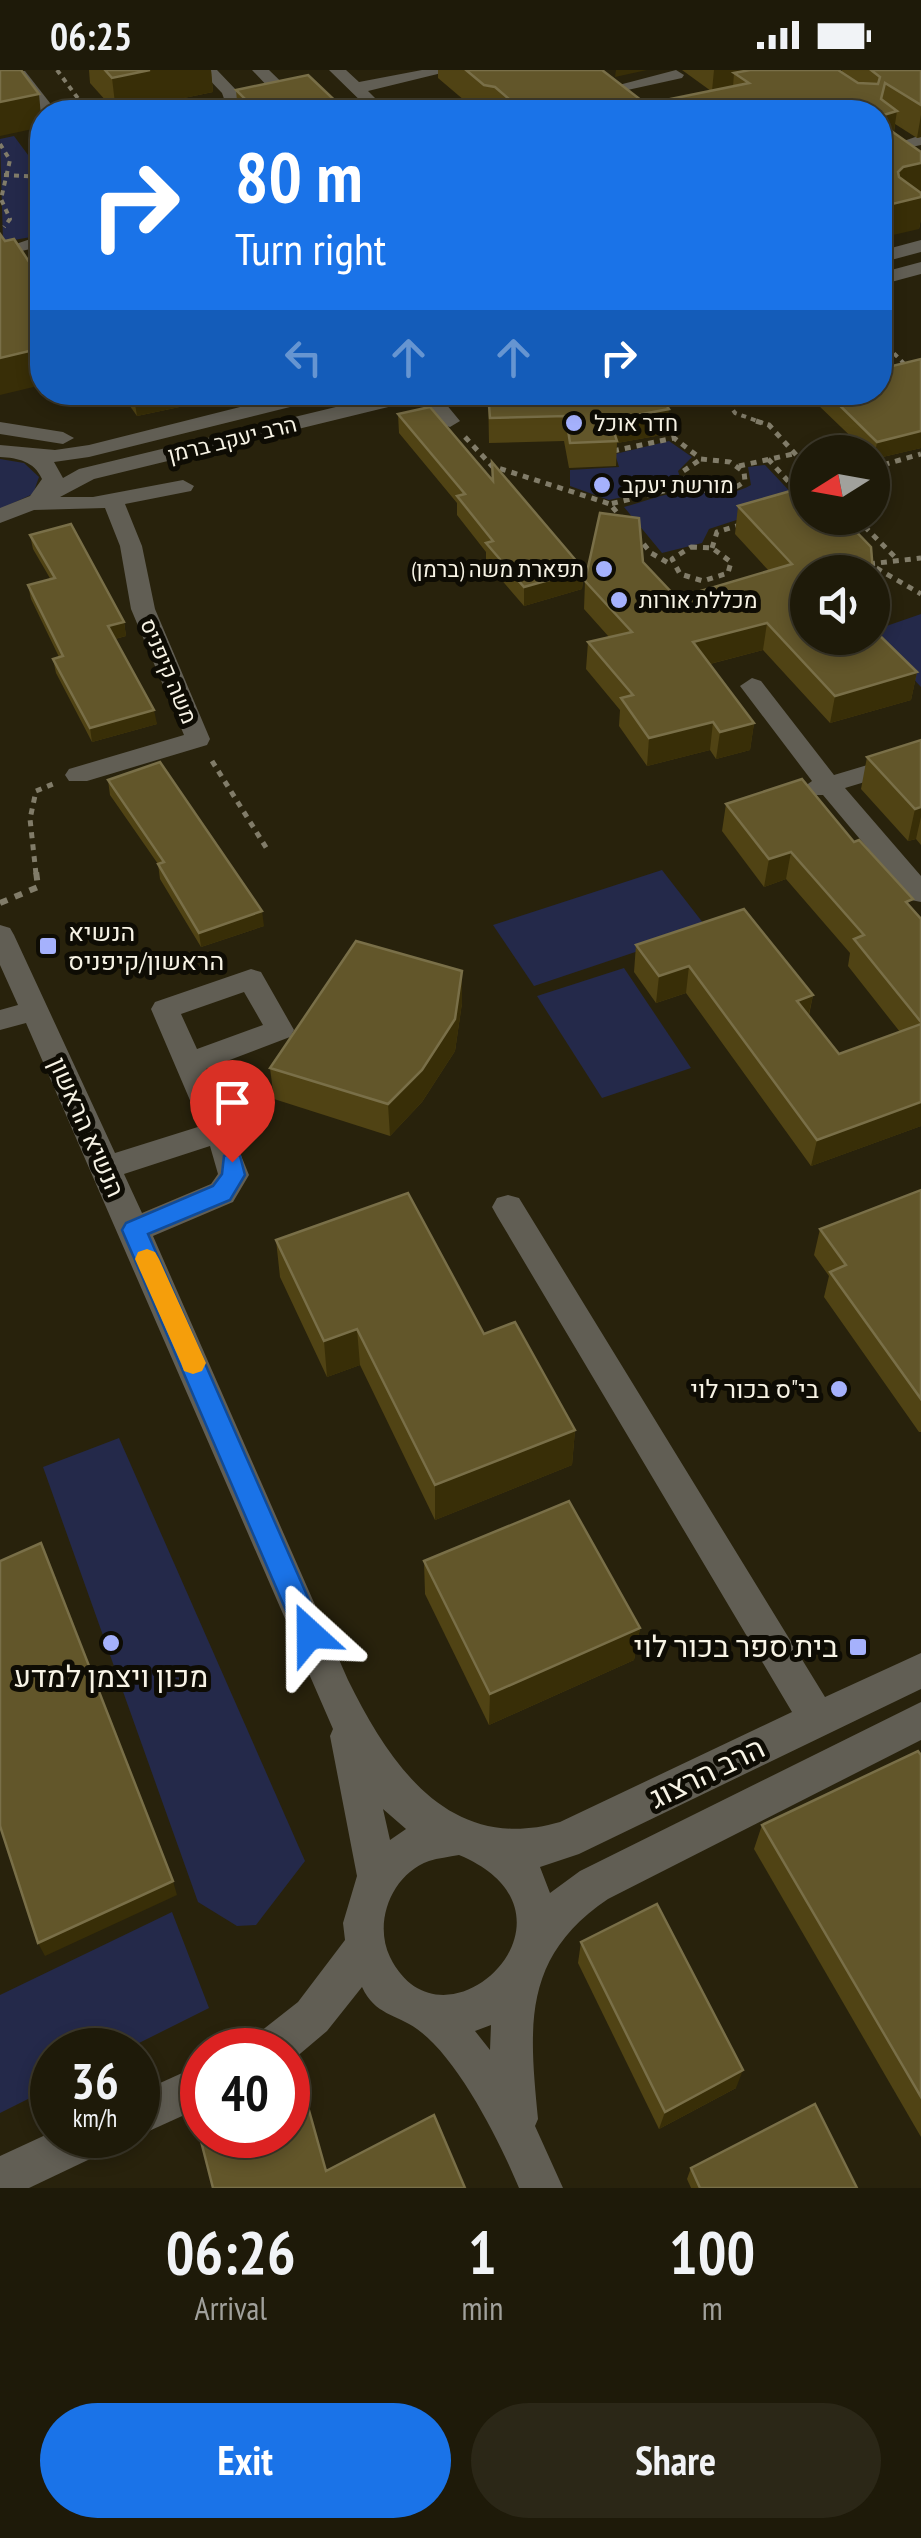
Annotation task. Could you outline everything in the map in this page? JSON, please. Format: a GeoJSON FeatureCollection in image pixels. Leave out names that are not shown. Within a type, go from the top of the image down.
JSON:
{"type":"FeatureCollection","features":[{"type":"Feature","properties":{"kind":"street"},"geometry":{"type":"LineString","coordinates":[[0,78],[42,70]]}},
{"type":"Feature","properties":{"kind":"street"},"geometry":{"type":"LineString","coordinates":[[260,70],[290,100]]}},
{"type":"Feature","properties":{"kind":"street"},"geometry":{"type":"LineString","coordinates":[[338,70],[368,100]]}},
{"type":"Feature","properties":{"kind":"street"},"geometry":{"type":"LineString","coordinates":[[356,88],[446,70]]}},
{"type":"Feature","properties":{"kind":"street"},"geometry":{"type":"LineString","coordinates":[[212,71],[232,100]]}},
{"type":"Feature","properties":{"kind":"street"},"geometry":{"type":"LineString","coordinates":[[18,74],[39,100]]}},
{"type":"Feature","properties":{"kind":"street"},"geometry":{"type":"LineString","coordinates":[[623,86],[677,76]]}},
{"type":"Feature","properties":{"kind":"street"},"geometry":{"type":"LineString","coordinates":[[22,245],[30,243]]}},
{"type":"Feature","properties":{"kind":"street"},"geometry":{"type":"LineString","coordinates":[[892,254],[921,246]]}},
{"type":"Feature","properties":{"kind":"street"},"geometry":{"type":"LineString","coordinates":[[892,276],[921,268]]}},
{"type":"Feature","properties":{"kind":"street","name":"הרב יעקב ברמן"},"geometry":{"type":"LineString","coordinates":[[10,451],[76,454],[274,405]]}},
{"type":"Feature","properties":{"kind":"street","name":"הרב יעקב ברמן"},"geometry":{"type":"LineString","coordinates":[[38,501],[87,474],[374,405]]}},
{"type":"Feature","properties":{"kind":"street"},"geometry":{"type":"LineString","coordinates":[[435,405],[450,421]]}},
{"type":"Feature","properties":{"kind":"street"},"geometry":{"type":"LineString","coordinates":[[0,428],[76,440],[146,436]]}},
{"type":"Feature","properties":{"kind":"street"},"geometry":{"type":"LineString","coordinates":[[0,516],[38,501],[50,488],[52,474],[43,462],[10,451]]}},
{"type":"Feature","properties":{"kind":"street"},"geometry":{"type":"LineString","coordinates":[[38,501],[75,506],[184,486]]}},
{"type":"Feature","properties":{"kind":"street","name":"משה קיפניס"},"geometry":{"type":"LineString","coordinates":[[78,775],[198,739],[143,609],[131,546],[113,501]]}},
{"type":"Feature","properties":{"kind":"street"},"geometry":{"type":"LineString","coordinates":[[752,686],[828,785],[921,893]]}},
{"type":"Feature","properties":{"kind":"street"},"geometry":{"type":"LineString","coordinates":[[793,794],[921,757]]}},
{"type":"Feature","properties":{"kind":"street","name":"הנשיא הראשון"},"geometry":{"type":"LineString","coordinates":[[0,935],[134,1230],[340,1704],[405,1805],[508,1857],[525,1878],[534,1904],[537,1931],[524,1971],[510,2042],[511,2085],[521,2141]]}},
{"type":"Feature","properties":{"kind":"street"},"geometry":{"type":"LineString","coordinates":[[0,1020],[34,1010]]}},
{"type":"Feature","properties":{"kind":"street"},"geometry":{"type":"LineString","coordinates":[[134,1230],[222,1193],[234,1175],[189,1064]]}},
{"type":"Feature","properties":{"kind":"street"},"geometry":{"type":"LineString","coordinates":[[106,1168],[218,1132]]}},
{"type":"Feature","properties":{"kind":"street"},"geometry":{"type":"LineString","coordinates":[[508,1208],[818,1719]]}},
{"type":"Feature","properties":{"kind":"street","name":"הרב הרצוג"},"geometry":{"type":"LineString","coordinates":[[473,1839],[538,1848],[565,1840],[921,1670]]}},
{"type":"Feature","properties":{"kind":"street","name":"הנשיא הראשון"},"geometry":{"type":"LineString","coordinates":[[340,1704],[370,1826],[377,1875],[366,1897],[363,1922],[365,1946],[375,1972],[392,1993],[429,2012],[461,2042],[486,2077],[541,2188]]}},
{"type":"Feature","properties":{"kind":"street","name":"הרב הרצוג"},"geometry":{"type":"LineString","coordinates":[[524,1971],[547,1928],[567,1903],[594,1885],[921,1720]]}},
{"type":"Feature","properties":{"kind":"street"},"geometry":{"type":"LineString","coordinates":[[377,1875],[393,1856],[413,1843],[473,1839]]}},
{"type":"Feature","properties":{"kind":"street"},"geometry":{"type":"LineString","coordinates":[[301,2028],[334,1994],[365,1946]]}},
{"type":"Feature","properties":{"kind":"street"},"geometry":{"type":"LineString","coordinates":[[429,2012],[468,2013],[495,2002],[524,1971]]}},
{"type":"Feature","properties":{"kind":"street"},"geometry":{"type":"LineString","coordinates":[[0,2178],[44,2158]]}},
{"type":"Feature","properties":{"kind":"path"},"geometry":{"type":"LineString","coordinates":[[56,70],[79,100]]}},
{"type":"Feature","properties":{"kind":"path"},"geometry":{"type":"LineString","coordinates":[[0,144],[10,160],[2,174],[1,202],[10,219],[4,227]]}},
{"type":"Feature","properties":{"kind":"path"},"geometry":{"type":"LineString","coordinates":[[2,174],[30,176]]}},
{"type":"Feature","properties":{"kind":"path"},"geometry":{"type":"LineString","coordinates":[[892,351],[921,381]]}},
{"type":"Feature","properties":{"kind":"path"},"geometry":{"type":"LineString","coordinates":[[731,405],[735,413],[769,425],[790,450]]}},
{"type":"Feature","properties":{"kind":"path"},"geometry":{"type":"LineString","coordinates":[[450,421],[492,466],[610,504],[688,485],[707,492],[733,490],[745,480],[738,466]]}},
{"type":"Feature","properties":{"kind":"path"},"geometry":{"type":"LineString","coordinates":[[614,451],[674,438],[701,459]]}},
{"type":"Feature","properties":{"kind":"path"},"geometry":{"type":"LineString","coordinates":[[890,463],[921,454]]}},
{"type":"Feature","properties":{"kind":"path"},"geometry":{"type":"LineString","coordinates":[[688,485],[682,472],[701,459],[720,459],[738,466],[790,455]]}},
{"type":"Feature","properties":{"kind":"path"},"geometry":{"type":"LineString","coordinates":[[768,460],[790,484]]}},
{"type":"Feature","properties":{"kind":"path"},"geometry":{"type":"LineString","coordinates":[[610,504],[651,554],[690,579],[722,578],[731,562],[712,548],[682,550],[672,559],[672,566]]}},
{"type":"Feature","properties":{"kind":"path"},"geometry":{"type":"LineString","coordinates":[[712,548],[718,532],[754,521]]}},
{"type":"Feature","properties":{"kind":"path"},"geometry":{"type":"LineString","coordinates":[[873,535],[897,559]]}},
{"type":"Feature","properties":{"kind":"path"},"geometry":{"type":"LineString","coordinates":[[890,560],[921,558]]}},
{"type":"Feature","properties":{"kind":"path"},"geometry":{"type":"LineString","coordinates":[[890,576],[921,594]]}},
{"type":"Feature","properties":{"kind":"path"},"geometry":{"type":"LineString","coordinates":[[198,739],[267,849]]}},
{"type":"Feature","properties":{"kind":"path"},"geometry":{"type":"LineString","coordinates":[[0,902],[38,887],[30,818],[36,791],[78,775]]}},
{"type":"Feature","properties":{"kind":"shaded area"},"geometry":{"type":"Polygon","coordinates":[[[14,136],[30,158],[30,237],[3,242],[0,139],[14,136]]]}},
{"type":"Feature","properties":{"kind":"shaded area"},"geometry":{"type":"Polygon","coordinates":[[[669,441],[692,457],[678,471],[682,484],[609,500],[570,486],[570,470],[619,467],[615,454],[669,441]]]}},
{"type":"Feature","properties":{"kind":"shaded area"},"geometry":{"type":"Polygon","coordinates":[[[0,459],[24,463],[39,477],[33,494],[0,509],[0,459]]]}},
{"type":"Feature","properties":{"kind":"shaded area"},"geometry":{"type":"Polygon","coordinates":[[[765,465],[790,492],[790,503],[709,529],[702,543],[662,553],[624,507],[673,493],[735,492],[751,485],[748,467],[765,465]]]}},
{"type":"Feature","properties":{"kind":"shaded area"},"geometry":{"type":"Polygon","coordinates":[[[921,614],[921,687],[890,654],[890,625],[921,614]]]}},
{"type":"Feature","properties":{"kind":"shaded area"},"geometry":{"type":"Polygon","coordinates":[[[662,870],[707,928],[534,986],[493,925],[662,870]]]}},
{"type":"Feature","properties":{"kind":"shaded area"},"geometry":{"type":"Polygon","coordinates":[[[624,968],[691,1068],[602,1098],[537,996],[624,968]]]}},
{"type":"Feature","properties":{"kind":"shaded area"},"geometry":{"type":"Polygon","coordinates":[[[119,1438],[305,1861],[256,1925],[237,1926],[198,1902],[43,1467],[119,1438]]]}},
{"type":"Feature","properties":{"kind":"shaded area"},"geometry":{"type":"Polygon","coordinates":[[[172,1912],[209,2008],[160,2032],[160,2028],[30,2028],[30,2098],[0,2113],[0,1995],[172,1912]]]}},
{"type":"Feature","properties":{"kind":"building"},"geometry":{"type":"Polygon","coordinates":[[[0,70],[21,70],[39,94],[0,102],[0,70]]]}},
{"type":"Feature","properties":{"kind":"building"},"geometry":{"type":"Polygon","coordinates":[[[105,70],[150,70],[112,78],[105,70]]]}},
{"type":"Feature","properties":{"kind":"building"},"geometry":{"type":"Polygon","coordinates":[[[466,70],[602,70],[641,100],[510,100],[495,87],[484,85],[466,70]]]}},
{"type":"Feature","properties":{"kind":"building"},"geometry":{"type":"Polygon","coordinates":[[[750,70],[838,70],[858,83],[878,84],[880,77],[871,70],[921,70],[921,105],[885,83],[881,99],[666,100],[749,83],[734,73],[750,70]]]}},
{"type":"Feature","properties":{"kind":"building"},"geometry":{"type":"Polygon","coordinates":[[[308,75],[334,100],[246,100],[236,90],[308,75]]]}},
{"type":"Feature","properties":{"kind":"building"},"geometry":{"type":"Polygon","coordinates":[[[892,131],[921,152],[921,163],[898,172],[921,197],[892,204],[892,131]]]}},
{"type":"Feature","properties":{"kind":"building"},"geometry":{"type":"Polygon","coordinates":[[[0,234],[5,241],[14,239],[30,263],[30,351],[0,358],[0,234]]]}},
{"type":"Feature","properties":{"kind":"building"},"geometry":{"type":"Polygon","coordinates":[[[921,359],[921,431],[890,439],[890,435],[870,435],[839,405],[892,405],[892,366],[921,359]]]}},
{"type":"Feature","properties":{"kind":"building"},"geometry":{"type":"Polygon","coordinates":[[[489,405],[666,405],[669,409],[610,420],[617,441],[570,443],[566,416],[490,418],[489,405]]]}},
{"type":"Feature","properties":{"kind":"building"},"geometry":{"type":"Polygon","coordinates":[[[430,407],[493,481],[492,462],[584,570],[524,587],[486,543],[493,541],[457,496],[465,494],[398,414],[430,407]]]}},
{"type":"Feature","properties":{"kind":"building"},"geometry":{"type":"Polygon","coordinates":[[[790,491],[790,535],[859,535],[871,547],[872,555],[790,555],[790,562],[738,506],[790,491]]]}},
{"type":"Feature","properties":{"kind":"building"},"geometry":{"type":"Polygon","coordinates":[[[600,513],[639,518],[643,562],[677,598],[790,565],[790,648],[767,623],[693,642],[754,723],[720,732],[713,722],[649,738],[621,698],[633,695],[588,642],[632,632],[585,581],[600,513]]]}},
{"type":"Feature","properties":{"kind":"building"},"geometry":{"type":"Polygon","coordinates":[[[71,524],[124,622],[108,626],[154,710],[90,728],[53,659],[63,656],[28,585],[55,578],[30,535],[71,524]]]}},
{"type":"Feature","properties":{"kind":"building"},"geometry":{"type":"Polygon","coordinates":[[[890,646],[917,672],[835,696],[797,655],[890,655],[890,646]]]}},
{"type":"Feature","properties":{"kind":"building"},"geometry":{"type":"Polygon","coordinates":[[[921,740],[921,807],[915,809],[867,757],[921,740]]]}},
{"type":"Feature","properties":{"kind":"building"},"geometry":{"type":"Polygon","coordinates":[[[160,762],[262,911],[199,933],[158,864],[164,862],[108,780],[160,762]]]}},
{"type":"Feature","properties":{"kind":"building"},"geometry":{"type":"Polygon","coordinates":[[[802,779],[854,842],[859,840],[913,899],[906,902],[921,919],[921,1022],[854,939],[864,935],[791,852],[769,859],[726,804],[802,779]]]}},
{"type":"Feature","properties":{"kind":"building"},"geometry":{"type":"Polygon","coordinates":[[[744,909],[813,995],[797,1001],[839,1054],[921,1024],[921,1102],[817,1140],[689,966],[659,976],[636,945],[744,909]]]}},
{"type":"Feature","properties":{"kind":"building"},"geometry":{"type":"Polygon","coordinates":[[[356,941],[462,971],[455,1019],[422,1070],[388,1104],[270,1068],[356,941]]]}},
{"type":"Feature","properties":{"kind":"building"},"geometry":{"type":"Polygon","coordinates":[[[921,1190],[921,1399],[830,1272],[846,1265],[820,1229],[921,1190]]]}},
{"type":"Feature","properties":{"kind":"building"},"geometry":{"type":"Polygon","coordinates":[[[408,1193],[484,1334],[515,1322],[575,1430],[435,1485],[357,1329],[324,1341],[276,1240],[408,1193]]]}},
{"type":"Feature","properties":{"kind":"building"},"geometry":{"type":"Polygon","coordinates":[[[569,1501],[640,1628],[490,1694],[424,1561],[569,1501]]]}},
{"type":"Feature","properties":{"kind":"building"},"geometry":{"type":"Polygon","coordinates":[[[41,1543],[173,1881],[38,1943],[0,1826],[0,1561],[41,1543]]]}},
{"type":"Feature","properties":{"kind":"building"},"geometry":{"type":"Polygon","coordinates":[[[918,1751],[921,1755],[921,2097],[762,1825],[918,1751]]]}},
{"type":"Feature","properties":{"kind":"building"},"geometry":{"type":"Polygon","coordinates":[[[657,1904],[743,2070],[665,2112],[581,1942],[657,1904]]]}},
{"type":"Feature","properties":{"kind":"building"},"geometry":{"type":"Polygon","coordinates":[[[815,2104],[857,2188],[700,2188],[691,2168],[815,2104]]]}},
{"type":"Feature","properties":{"kind":"building"},"geometry":{"type":"Polygon","coordinates":[[[310,2114],[326,2171],[434,2115],[465,2188],[213,2188],[205,2158],[310,2158],[310,2114]]]}},
{"type":"Feature","properties":{"kind":"slow traffic"},"geometry":{"type":"LineString","coordinates":[[147,1259],[193,1363]]}},
{"type":"Feature","properties":{"kind":"place","name":"חדר אוכל"},"geometry":{"type":"Point","coordinates":[574,423]}},
{"type":"Feature","properties":{"kind":"place","name":"מורשת יעקב"},"geometry":{"type":"Point","coordinates":[602,485]}},
{"type":"Feature","properties":{"kind":"place","name":"תפארת משה (ברמן)"},"geometry":{"type":"Point","coordinates":[604,569]}},
{"type":"Feature","properties":{"kind":"place","name":"מכללת אורות"},"geometry":{"type":"Point","coordinates":[619,600]}},
{"type":"Feature","properties":{"kind":"place","name":"הנשיא הראשון/קיפניס"},"geometry":{"type":"Point","coordinates":[48,946]}},
{"type":"Feature","properties":{"kind":"place","name":"בי\"ס בכור לוי"},"geometry":{"type":"Point","coordinates":[839,1389]}},
{"type":"Feature","properties":{"kind":"place","name":"מכון ויצמן למדע"},"geometry":{"type":"Point","coordinates":[111,1643]}},
{"type":"Feature","properties":{"kind":"place","name":"בית ספר בכור לוי"},"geometry":{"type":"Point","coordinates":[858,1647]}},
{"type":"Feature","properties":{"kind":"route"},"geometry":{"type":"LineString","coordinates":[[232,1162],[234,1175],[222,1193],[134,1230],[310,1634]]}}]}
